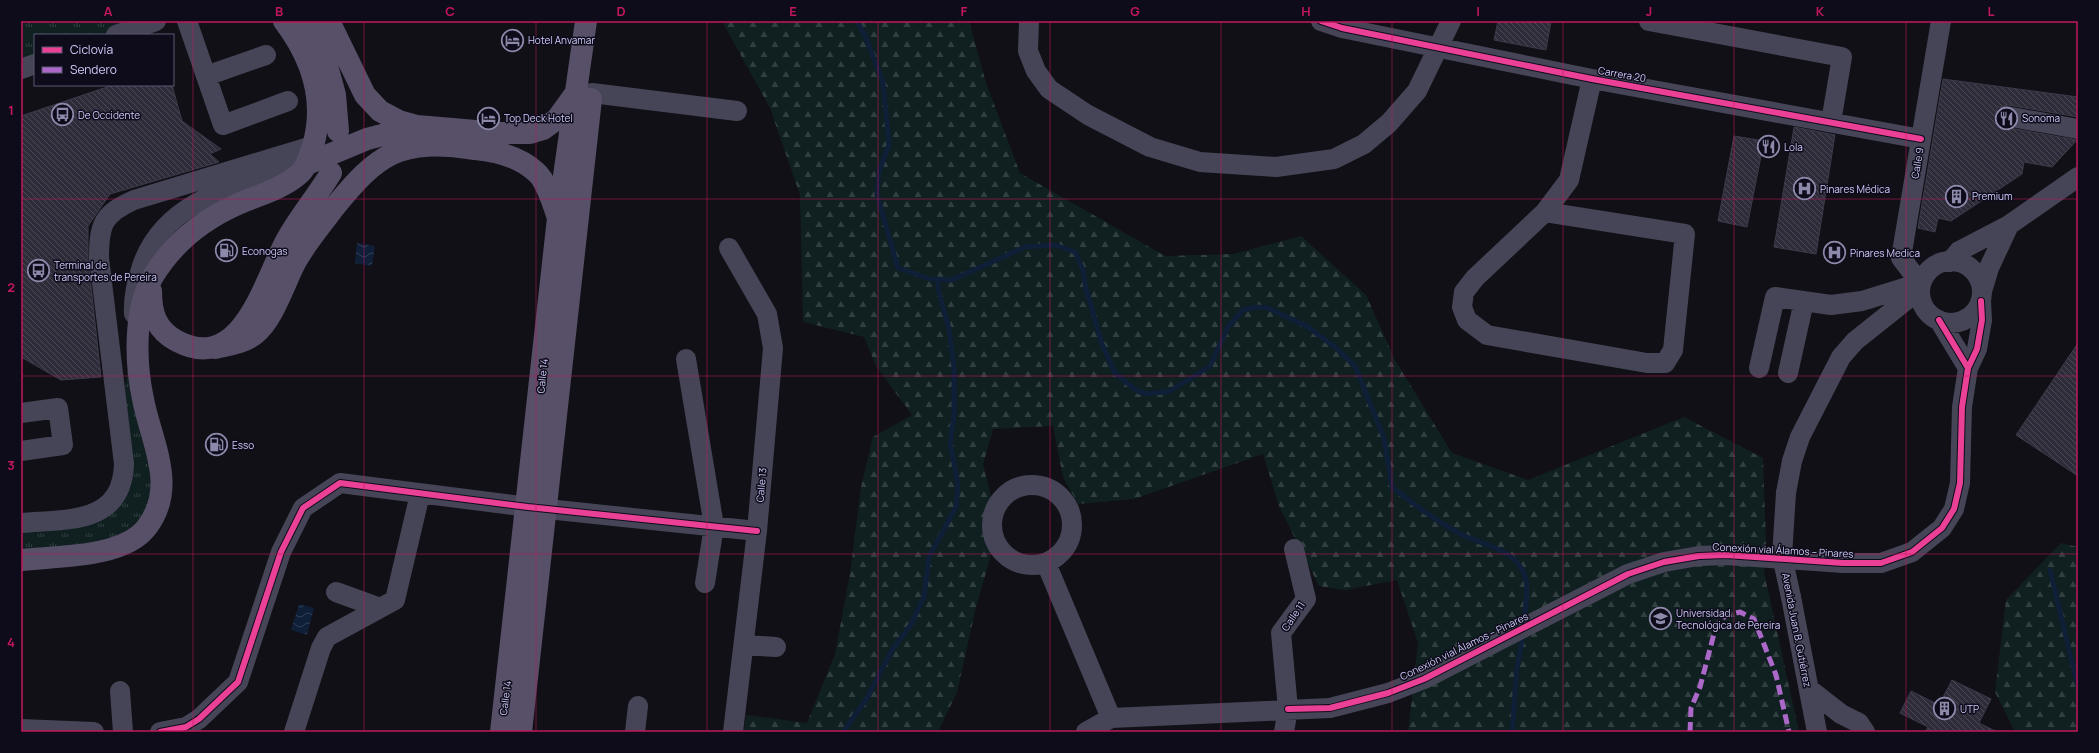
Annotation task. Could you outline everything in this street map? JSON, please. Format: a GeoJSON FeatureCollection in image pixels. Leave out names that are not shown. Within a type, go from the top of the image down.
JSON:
{"type":"FeatureCollection","features":[{"type":"Feature","properties":{"kind":"main road"},"geometry":{"type":"LineString","coordinates":[[21,560],[98,552],[117,547],[137,537],[153,519],[159,506],[163,481],[161,464],[143,399],[139,353],[141,308],[144,293],[162,262],[178,245],[211,217],[283,186],[300,174],[310,155],[317,126],[316,83],[310,64],[300,45],[284,21]]}},
{"type":"Feature","properties":{"kind":"main road"},"geometry":{"type":"LineString","coordinates":[[307,21],[326,62],[335,95],[338,131]]}},
{"type":"Feature","properties":{"kind":"main road"},"geometry":{"type":"LineString","coordinates":[[329,21],[365,96],[380,111],[399,121],[417,126],[500,133],[530,133],[543,128],[557,119],[585,92]]}},
{"type":"Feature","properties":{"kind":"main road","name":"Calle 14"},"geometry":{"type":"LineString","coordinates":[[501,732],[537,508],[585,150],[586,21]]}},
{"type":"Feature","properties":{"kind":"main road","name":"Calle 14"},"geometry":{"type":"LineString","coordinates":[[521,732],[558,218],[567,164],[585,92],[600,21]]}},
{"type":"Feature","properties":{"kind":"main road"},"geometry":{"type":"LineString","coordinates":[[310,155],[417,126]]}},
{"type":"Feature","properties":{"kind":"main road"},"geometry":{"type":"LineString","coordinates":[[152,280],[153,315],[163,332],[191,347],[216,348],[242,342],[255,334],[266,323],[295,262],[309,240],[352,186],[370,168],[391,154],[409,147],[454,146],[494,151],[514,159],[537,172],[551,172],[567,164],[585,150]]}},
{"type":"Feature","properties":{"kind":"main road"},"geometry":{"type":"LineString","coordinates":[[537,172],[549,194],[558,218]]}},
{"type":"Feature","properties":{"kind":"main road"},"geometry":{"type":"LineString","coordinates":[[216,348],[227,343],[239,331],[259,298],[288,237],[330,173]]}},
{"type":"Feature","properties":{"kind":"street"},"geometry":{"type":"LineString","coordinates":[[119,34],[156,21]]}},
{"type":"Feature","properties":{"kind":"street"},"geometry":{"type":"LineString","coordinates":[[187,21],[223,125],[288,101]]}},
{"type":"Feature","properties":{"kind":"street"},"geometry":{"type":"LineString","coordinates":[[1029,21],[1028,51],[1036,71],[1049,88],[1088,115],[1150,147],[1200,162],[1276,168],[1334,159],[1364,144],[1389,123],[1417,91],[1440,47],[1451,21]]}},
{"type":"Feature","properties":{"kind":"street","name":"Carrera 20"},"geometry":{"type":"LineString","coordinates":[[1321,21],[1342,28],[1592,79],[1921,139]]}},
{"type":"Feature","properties":{"kind":"street"},"geometry":{"type":"LineString","coordinates":[[1649,21],[1842,57],[1831,122]]}},
{"type":"Feature","properties":{"kind":"street","name":"Calle 9"},"geometry":{"type":"LineString","coordinates":[[1922,282],[1901,258],[1940,21]]}},
{"type":"Feature","properties":{"kind":"street"},"geometry":{"type":"LineString","coordinates":[[206,76],[266,55]]}},
{"type":"Feature","properties":{"kind":"street"},"geometry":{"type":"LineString","coordinates":[[21,69],[34,64]]}},
{"type":"Feature","properties":{"kind":"street"},"geometry":{"type":"LineString","coordinates":[[1545,212],[1685,234],[1673,350],[1665,363],[1647,363],[1487,335],[1467,320],[1462,307],[1464,292],[1475,278],[1545,212],[1569,180],[1592,79]]}},
{"type":"Feature","properties":{"kind":"street"},"geometry":{"type":"LineString","coordinates":[[585,92],[737,110]]}},
{"type":"Feature","properties":{"kind":"street"},"geometry":{"type":"LineString","coordinates":[[2006,116],[2078,129]]}},
{"type":"Feature","properties":{"kind":"street"},"geometry":{"type":"LineString","coordinates":[[139,353],[134,308],[135,291],[145,258],[153,242],[163,229],[178,214],[206,198],[310,155]]}},
{"type":"Feature","properties":{"kind":"street"},"geometry":{"type":"LineString","coordinates":[[21,523],[88,516],[101,511],[111,503],[119,492],[123,480],[124,464],[99,258],[102,227],[107,216],[118,208],[134,200],[310,155]]}},
{"type":"Feature","properties":{"kind":"street"},"geometry":{"type":"LineString","coordinates":[[1950,262],[1959,251],[2008,225],[2078,177]]}},
{"type":"Feature","properties":{"kind":"street"},"geometry":{"type":"LineString","coordinates":[[1884,320],[1914,314],[1935,318],[1946,322],[1961,321],[1974,314],[1982,296],[1989,268],[2008,225]]}},
{"type":"Feature","properties":{"kind":"street","name":"Calle 13"},"geometry":{"type":"LineString","coordinates":[[729,248],[767,314],[773,348],[757,531],[733,732]]}},
{"type":"Feature","properties":{"kind":"street"},"geometry":{"type":"LineString","coordinates":[[1968,368],[1935,318],[1923,309],[1919,300],[1922,282],[1935,267],[1950,262],[1958,262],[1971,269],[1980,281],[1982,296]]}},
{"type":"Feature","properties":{"kind":"street"},"geometry":{"type":"LineString","coordinates":[[1759,368],[1775,297],[1831,305],[1862,301],[1922,282]]}},
{"type":"Feature","properties":{"kind":"street","name":"Avenida Juan B. Gutiérrez"},"geometry":{"type":"LineString","coordinates":[[1817,732],[1782,556],[1786,493],[1792,461],[1800,437],[1841,356],[1855,341],[1884,320],[1922,282]]}},
{"type":"Feature","properties":{"kind":"street","name":"Conexión vial Álamos – Pinares"},"geometry":{"type":"LineString","coordinates":[[1111,718],[1330,708],[1388,693],[1424,679],[1628,574],[1664,562],[1700,556],[1726,555],[1843,563],[1881,563],[1912,552],[1942,528],[1954,509],[1960,483],[1962,407],[1968,368],[1977,349],[1982,320],[1982,296]]}},
{"type":"Feature","properties":{"kind":"street"},"geometry":{"type":"LineString","coordinates":[[1788,373],[1804,301]]}},
{"type":"Feature","properties":{"kind":"street"},"geometry":{"type":"LineString","coordinates":[[686,359],[714,526],[705,583]]}},
{"type":"Feature","properties":{"kind":"street"},"geometry":{"type":"LineString","coordinates":[[21,413],[58,408],[63,445],[21,451]]}},
{"type":"Feature","properties":{"kind":"street"},"geometry":{"type":"LineString","coordinates":[[160,732],[186,727],[199,719],[238,682],[281,552],[303,508],[340,483],[537,508],[757,531]]}},
{"type":"Feature","properties":{"kind":"street"},"geometry":{"type":"LineString","coordinates":[[1034,484],[1048,487],[1060,495],[1068,505],[1072,518],[1072,532],[1067,545],[1058,556],[1046,562],[1034,565],[1020,564],[1009,558],[999,549],[993,537],[991,524],[996,506],[1009,491],[1021,486],[1034,484]]}},
{"type":"Feature","properties":{"kind":"street"},"geometry":{"type":"LineString","coordinates":[[294,732],[321,648],[327,637],[396,600],[420,494]]}},
{"type":"Feature","properties":{"kind":"street","name":"Calle 11"},"geometry":{"type":"LineString","coordinates":[[1284,732],[1288,709],[1281,633],[1306,599],[1294,549]]}},
{"type":"Feature","properties":{"kind":"street"},"geometry":{"type":"LineString","coordinates":[[1046,562],[1111,718],[1086,732]]}},
{"type":"Feature","properties":{"kind":"street"},"geometry":{"type":"LineString","coordinates":[[336,592],[377,610]]}},
{"type":"Feature","properties":{"kind":"street"},"geometry":{"type":"LineString","coordinates":[[367,634],[377,610]]}},
{"type":"Feature","properties":{"kind":"street"},"geometry":{"type":"LineString","coordinates":[[744,645],[776,647]]}},
{"type":"Feature","properties":{"kind":"street"},"geometry":{"type":"LineString","coordinates":[[1809,689],[1841,714],[1859,723],[1865,732]]}},
{"type":"Feature","properties":{"kind":"street"},"geometry":{"type":"LineString","coordinates":[[120,691],[123,732]]}},
{"type":"Feature","properties":{"kind":"street"},"geometry":{"type":"LineString","coordinates":[[635,732],[638,706]]}},
{"type":"Feature","properties":{"kind":"street"},"geometry":{"type":"LineString","coordinates":[[21,729],[94,732]]}},
{"type":"Feature","properties":{"kind":"green space"},"geometry":{"type":"Polygon","coordinates":[[[21,21],[156,21],[119,34],[34,34],[34,64],[21,69],[21,21]]]}},
{"type":"Feature","properties":{"kind":"green space"},"geometry":{"type":"Polygon","coordinates":[[[720,21],[969,21],[986,83],[1020,173],[1165,256],[1233,254],[1301,236],[1366,295],[1395,360],[1452,453],[1528,480],[1684,417],[1763,458],[1766,546],[1764,572],[1799,732],[1408,732],[1418,643],[1397,580],[1345,590],[1319,586],[1279,506],[1263,454],[1134,499],[1078,504],[1063,477],[1053,426],[993,429],[983,465],[994,507],[990,559],[976,607],[957,692],[938,732],[744,732],[746,715],[807,723],[835,654],[850,574],[861,487],[873,437],[912,415],[876,366],[864,337],[803,322],[800,195],[770,108],[723,23],[720,21]]]}},
{"type":"Feature","properties":{"kind":"green space"},"geometry":{"type":"Polygon","coordinates":[[[133,336],[161,465],[137,537],[21,560],[21,523],[111,503],[119,427],[133,336]]]}},
{"type":"Feature","properties":{"kind":"green space"},"geometry":{"type":"Polygon","coordinates":[[[2061,543],[2078,547],[2078,732],[2015,732],[1995,692],[2006,600],[2061,543]]]}},
{"type":"Feature","properties":{"kind":"water"},"geometry":{"type":"Polygon","coordinates":[[[357,243],[375,246],[372,266],[355,263],[357,243]]]}},
{"type":"Feature","properties":{"kind":"water"},"geometry":{"type":"Polygon","coordinates":[[[299,604],[314,608],[307,635],[291,630],[299,604]]]}},
{"type":"Feature","properties":{"kind":"building"},"geometry":{"type":"Polygon","coordinates":[[[1498,21],[1551,21],[1546,50],[1494,40],[1498,21]]]}},
{"type":"Feature","properties":{"kind":"building","name":"Sonoma"},"geometry":{"type":"Polygon","coordinates":[[[1943,79],[2078,97],[2078,117],[2008,105],[1998,108],[1995,114],[1998,124],[2004,127],[2077,140],[2052,167],[2024,162],[2022,174],[1951,221],[1938,218],[1935,232],[1918,228],[1943,79]]]}},
{"type":"Feature","properties":{"kind":"building"},"geometry":{"type":"Polygon","coordinates":[[[110,86],[172,86],[182,121],[221,149],[210,154],[219,162],[110,194],[88,226],[88,259],[101,377],[61,380],[21,357],[21,116],[110,86]]]}},
{"type":"Feature","properties":{"kind":"building","name":"Pinares Médica"},"geometry":{"type":"Polygon","coordinates":[[[1794,127],[1835,135],[1816,254],[1774,247],[1794,127]]]}},
{"type":"Feature","properties":{"kind":"building"},"geometry":{"type":"Polygon","coordinates":[[[1734,136],[1764,141],[1747,227],[1718,221],[1734,136]]]}},
{"type":"Feature","properties":{"kind":"building"},"geometry":{"type":"Polygon","coordinates":[[[2078,343],[2078,476],[2016,435],[2078,343]]]}},
{"type":"Feature","properties":{"kind":"building","name":"UTP"},"geometry":{"type":"Polygon","coordinates":[[[1952,680],[1991,699],[1979,723],[1997,732],[1925,732],[1928,727],[1900,713],[1911,691],[1939,705],[1952,680]]]}},
{"type":"Feature","properties":{"kind":"waterway"},"geometry":{"type":"LineString","coordinates":[[857,21],[866,38],[883,82],[889,145],[879,171],[877,194],[898,268],[930,279],[952,280],[1025,247],[1055,245],[1075,252],[1083,270],[1086,289],[1102,344],[1115,373],[1137,391],[1148,394],[1170,391],[1210,366],[1228,327],[1243,310],[1257,307],[1268,308],[1308,327],[1336,348],[1355,366],[1384,438],[1392,487],[1445,525],[1471,539],[1496,548],[1512,558],[1518,564],[1523,571],[1527,583],[1525,622]]}},
{"type":"Feature","properties":{"kind":"waterway"},"geometry":{"type":"LineString","coordinates":[[843,732],[867,698],[892,650],[910,626],[924,597],[929,557],[956,507],[958,484],[950,443],[954,415],[954,367],[949,329],[938,289],[938,279]]}},
{"type":"Feature","properties":{"kind":"waterway"},"geometry":{"type":"LineString","coordinates":[[2050,570],[2078,687]]}},
{"type":"Feature","properties":{"kind":"waterway"},"geometry":{"type":"LineString","coordinates":[[1512,732],[1517,668],[1523,634]]}},
{"type":"Feature","properties":{"kind":"marked path"},"geometry":{"type":"LineString","coordinates":[[1690,732],[1691,708],[1700,687],[1716,626],[1725,616],[1740,612],[1754,619],[1776,675],[1789,732]]}},
{"type":"Feature","properties":{"kind":"cycle path"},"geometry":{"type":"LineString","coordinates":[[1321,21],[1342,28],[1592,79],[1921,139]]}},
{"type":"Feature","properties":{"kind":"cycle path"},"geometry":{"type":"LineString","coordinates":[[1288,709],[1330,708],[1388,693],[1424,679],[1628,574],[1664,562],[1699,556],[1726,555],[1843,563],[1881,563],[1912,552],[1942,528],[1954,509],[1960,483],[1962,407],[1968,368],[1977,349],[1982,320],[1981,301]]}},
{"type":"Feature","properties":{"kind":"cycle path"},"geometry":{"type":"LineString","coordinates":[[1939,320],[1968,368]]}},
{"type":"Feature","properties":{"kind":"cycle path"},"geometry":{"type":"LineString","coordinates":[[160,732],[186,727],[199,719],[238,682],[281,552],[303,508],[340,483],[528,507],[757,531]]}},
{"type":"Feature","properties":{"kind":"place","name":"Hotel Anvamar"},"geometry":{"type":"Point","coordinates":[512,40]}},
{"type":"Feature","properties":{"kind":"place","name":"De Occidente"},"geometry":{"type":"Point","coordinates":[63,115]}},
{"type":"Feature","properties":{"kind":"place","name":"Top Deck Hotel"},"geometry":{"type":"Point","coordinates":[488,118]}},
{"type":"Feature","properties":{"kind":"place","name":"Sonoma"},"geometry":{"type":"Point","coordinates":[2006,118]}},
{"type":"Feature","properties":{"kind":"place","name":"Lola"},"geometry":{"type":"Point","coordinates":[1769,147]}},
{"type":"Feature","properties":{"kind":"place","name":"Pinares Médica"},"geometry":{"type":"Point","coordinates":[1805,189]}},
{"type":"Feature","properties":{"kind":"place","name":"Premium"},"geometry":{"type":"Point","coordinates":[1956,196]}},
{"type":"Feature","properties":{"kind":"place","name":"Econogas"},"geometry":{"type":"Point","coordinates":[226,251]}},
{"type":"Feature","properties":{"kind":"place","name":"Pinares Medica"},"geometry":{"type":"Point","coordinates":[1834,253]}},
{"type":"Feature","properties":{"kind":"place","name":"Terminal de transportes de Pereira"},"geometry":{"type":"Point","coordinates":[38,271]}},
{"type":"Feature","properties":{"kind":"place","name":"Esso"},"geometry":{"type":"Point","coordinates":[217,445]}},
{"type":"Feature","properties":{"kind":"place","name":"Universidad Tecnológica de Pereira"},"geometry":{"type":"Point","coordinates":[1660,619]}},
{"type":"Feature","properties":{"kind":"place","name":"UTP"},"geometry":{"type":"Point","coordinates":[1944,709]}}]}
